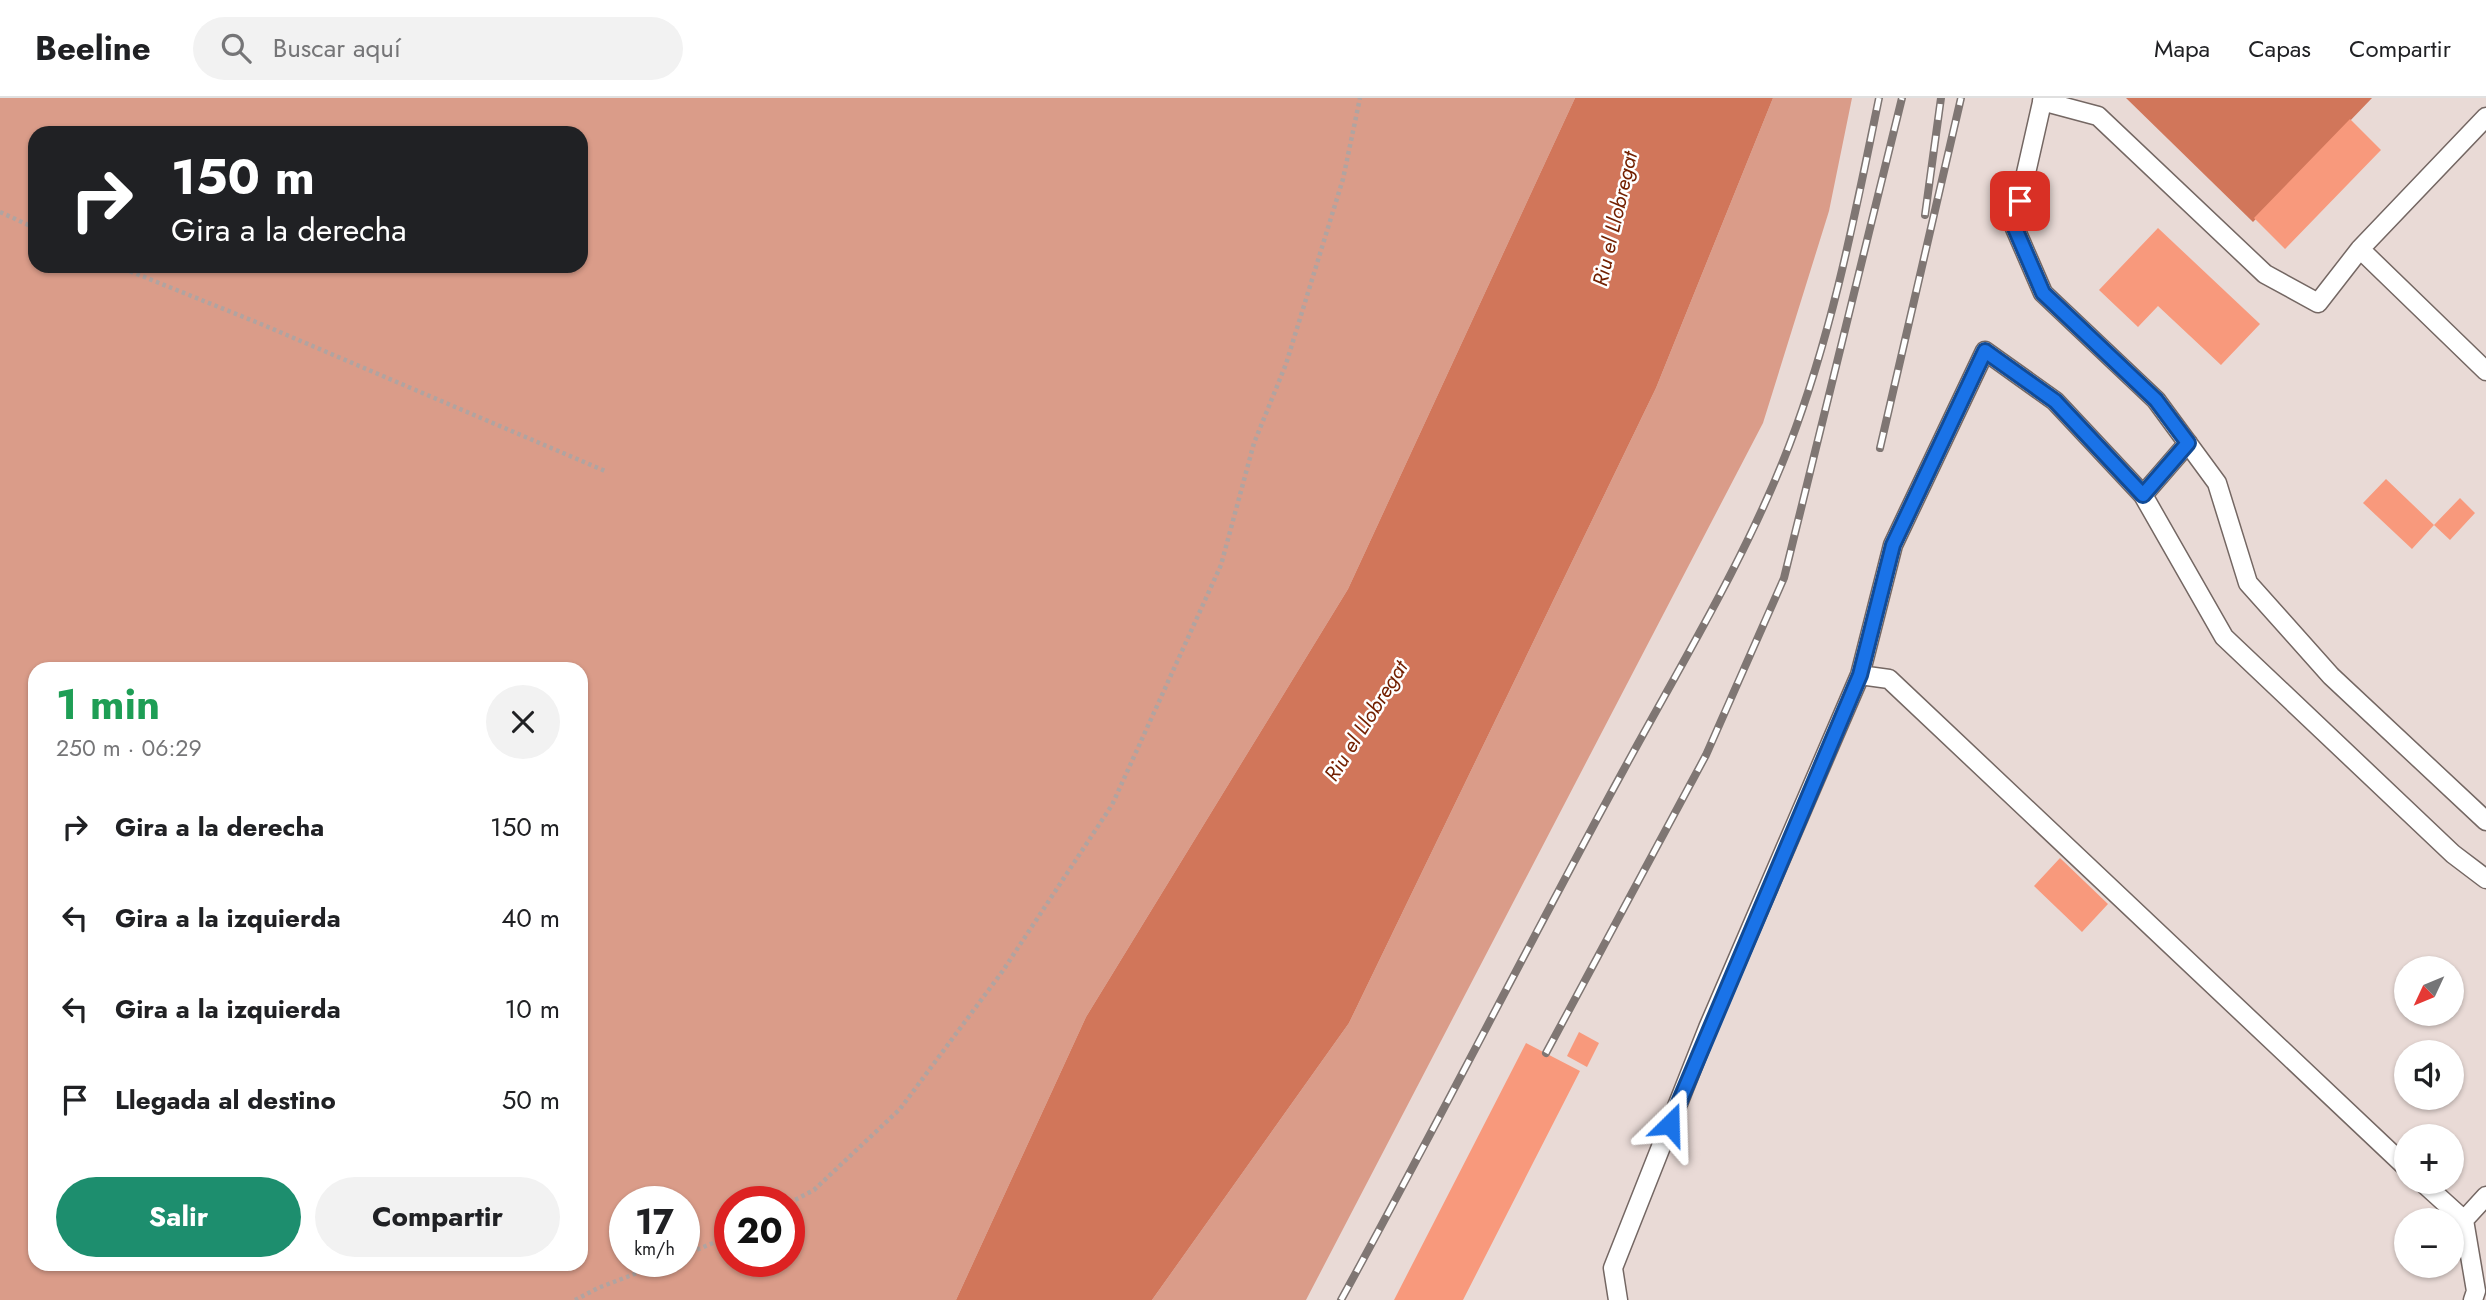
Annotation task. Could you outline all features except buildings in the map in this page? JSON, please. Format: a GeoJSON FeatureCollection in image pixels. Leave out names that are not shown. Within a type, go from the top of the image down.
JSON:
{"type":"FeatureCollection","features":[{"type":"Feature","properties":{"kind":"lane"},"geometry":{"type":"LineString","coordinates":[[2486,117],[2360,249],[2318,303],[2265,274],[2098,116],[2043,99],[2014,226],[2043,293],[2156,400],[2217,483],[2248,583],[2331,676],[2486,821]]}},
{"type":"Feature","properties":{"kind":"lane"},"geometry":{"type":"LineString","coordinates":[[2360,249],[2486,371]]}},
{"type":"Feature","properties":{"kind":"lane"},"geometry":{"type":"LineString","coordinates":[[1618,1300],[1614,1268],[1708,1028],[1860,675],[1893,545],[1985,351],[2055,401],[2143,495],[2224,637],[2453,854],[2486,879]]}},
{"type":"Feature","properties":{"kind":"lane"},"geometry":{"type":"LineString","coordinates":[[2143,495],[2188,443]]}},
{"type":"Feature","properties":{"kind":"lane"},"geometry":{"type":"LineString","coordinates":[[1860,675],[1889,679],[2394,1156]]}},
{"type":"Feature","properties":{"kind":"lane"},"geometry":{"type":"LineString","coordinates":[[2435,1194],[2451,1208]]}},
{"type":"Feature","properties":{"kind":"lane"},"geometry":{"type":"LineString","coordinates":[[2478,1294],[2464,1220],[2486,1196]]}},
{"type":"Feature","properties":{"kind":"path"},"geometry":{"type":"LineString","coordinates":[[805,1194],[814,1189],[900,1109],[1002,972],[1112,805],[1221,565],[1254,443],[1286,364],[1343,179],[1360,98]]}},
{"type":"Feature","properties":{"kind":"path"},"geometry":{"type":"LineString","coordinates":[[0,212],[28,225]]}},
{"type":"Feature","properties":{"kind":"path"},"geometry":{"type":"LineString","coordinates":[[134,273],[605,471]]}},
{"type":"Feature","properties":{"kind":"path"},"geometry":{"type":"LineString","coordinates":[[575,1300],[598,1287],[625,1277]]}},
{"type":"Feature","properties":{"kind":"shaded area"},"geometry":{"type":"Polygon","coordinates":[[[0,98],[1575,98],[1348,589],[1086,1017],[956,1300],[0,1300],[0,98]]]}},
{"type":"Feature","properties":{"kind":"shaded area"},"geometry":{"type":"Polygon","coordinates":[[[1773,98],[1852,98],[1829,211],[1763,423],[1306,1300],[1152,1300],[1349,1023],[1656,388],[1773,98]]]}},
{"type":"Feature","properties":{"kind":"water","name":"Riu el Llobregat"},"geometry":{"type":"Polygon","coordinates":[[[1575,98],[1773,98],[1656,388],[1349,1023],[1152,1300],[956,1300],[1086,1017],[1348,589],[1575,98]]]}},
{"type":"Feature","properties":{"kind":"water"},"geometry":{"type":"Polygon","coordinates":[[[2126,98],[2372,98],[2253,222],[2126,98]]]}},
{"type":"Feature","properties":{"kind":"railway"},"geometry":{"type":"LineString","coordinates":[[1341,1300],[1587,837],[1711,611],[1772,488],[1804,404],[1830,318],[1879,98]]}},
{"type":"Feature","properties":{"kind":"railway"},"geometry":{"type":"LineString","coordinates":[[1546,1053],[1706,755],[1784,578],[1902,98]]}},
{"type":"Feature","properties":{"kind":"railway"},"geometry":{"type":"LineString","coordinates":[[1925,215],[1941,98]]}},
{"type":"Feature","properties":{"kind":"railway"},"geometry":{"type":"LineString","coordinates":[[1880,448],[1961,98]]}},
{"type":"Feature","properties":{"kind":"route"},"geometry":{"type":"LineString","coordinates":[[1670,1124],[1708,1028],[1860,675],[1893,545],[1985,351],[2055,401],[2143,495],[2188,443],[2156,400],[2043,293],[2014,226],[2020,201]]}}]}
